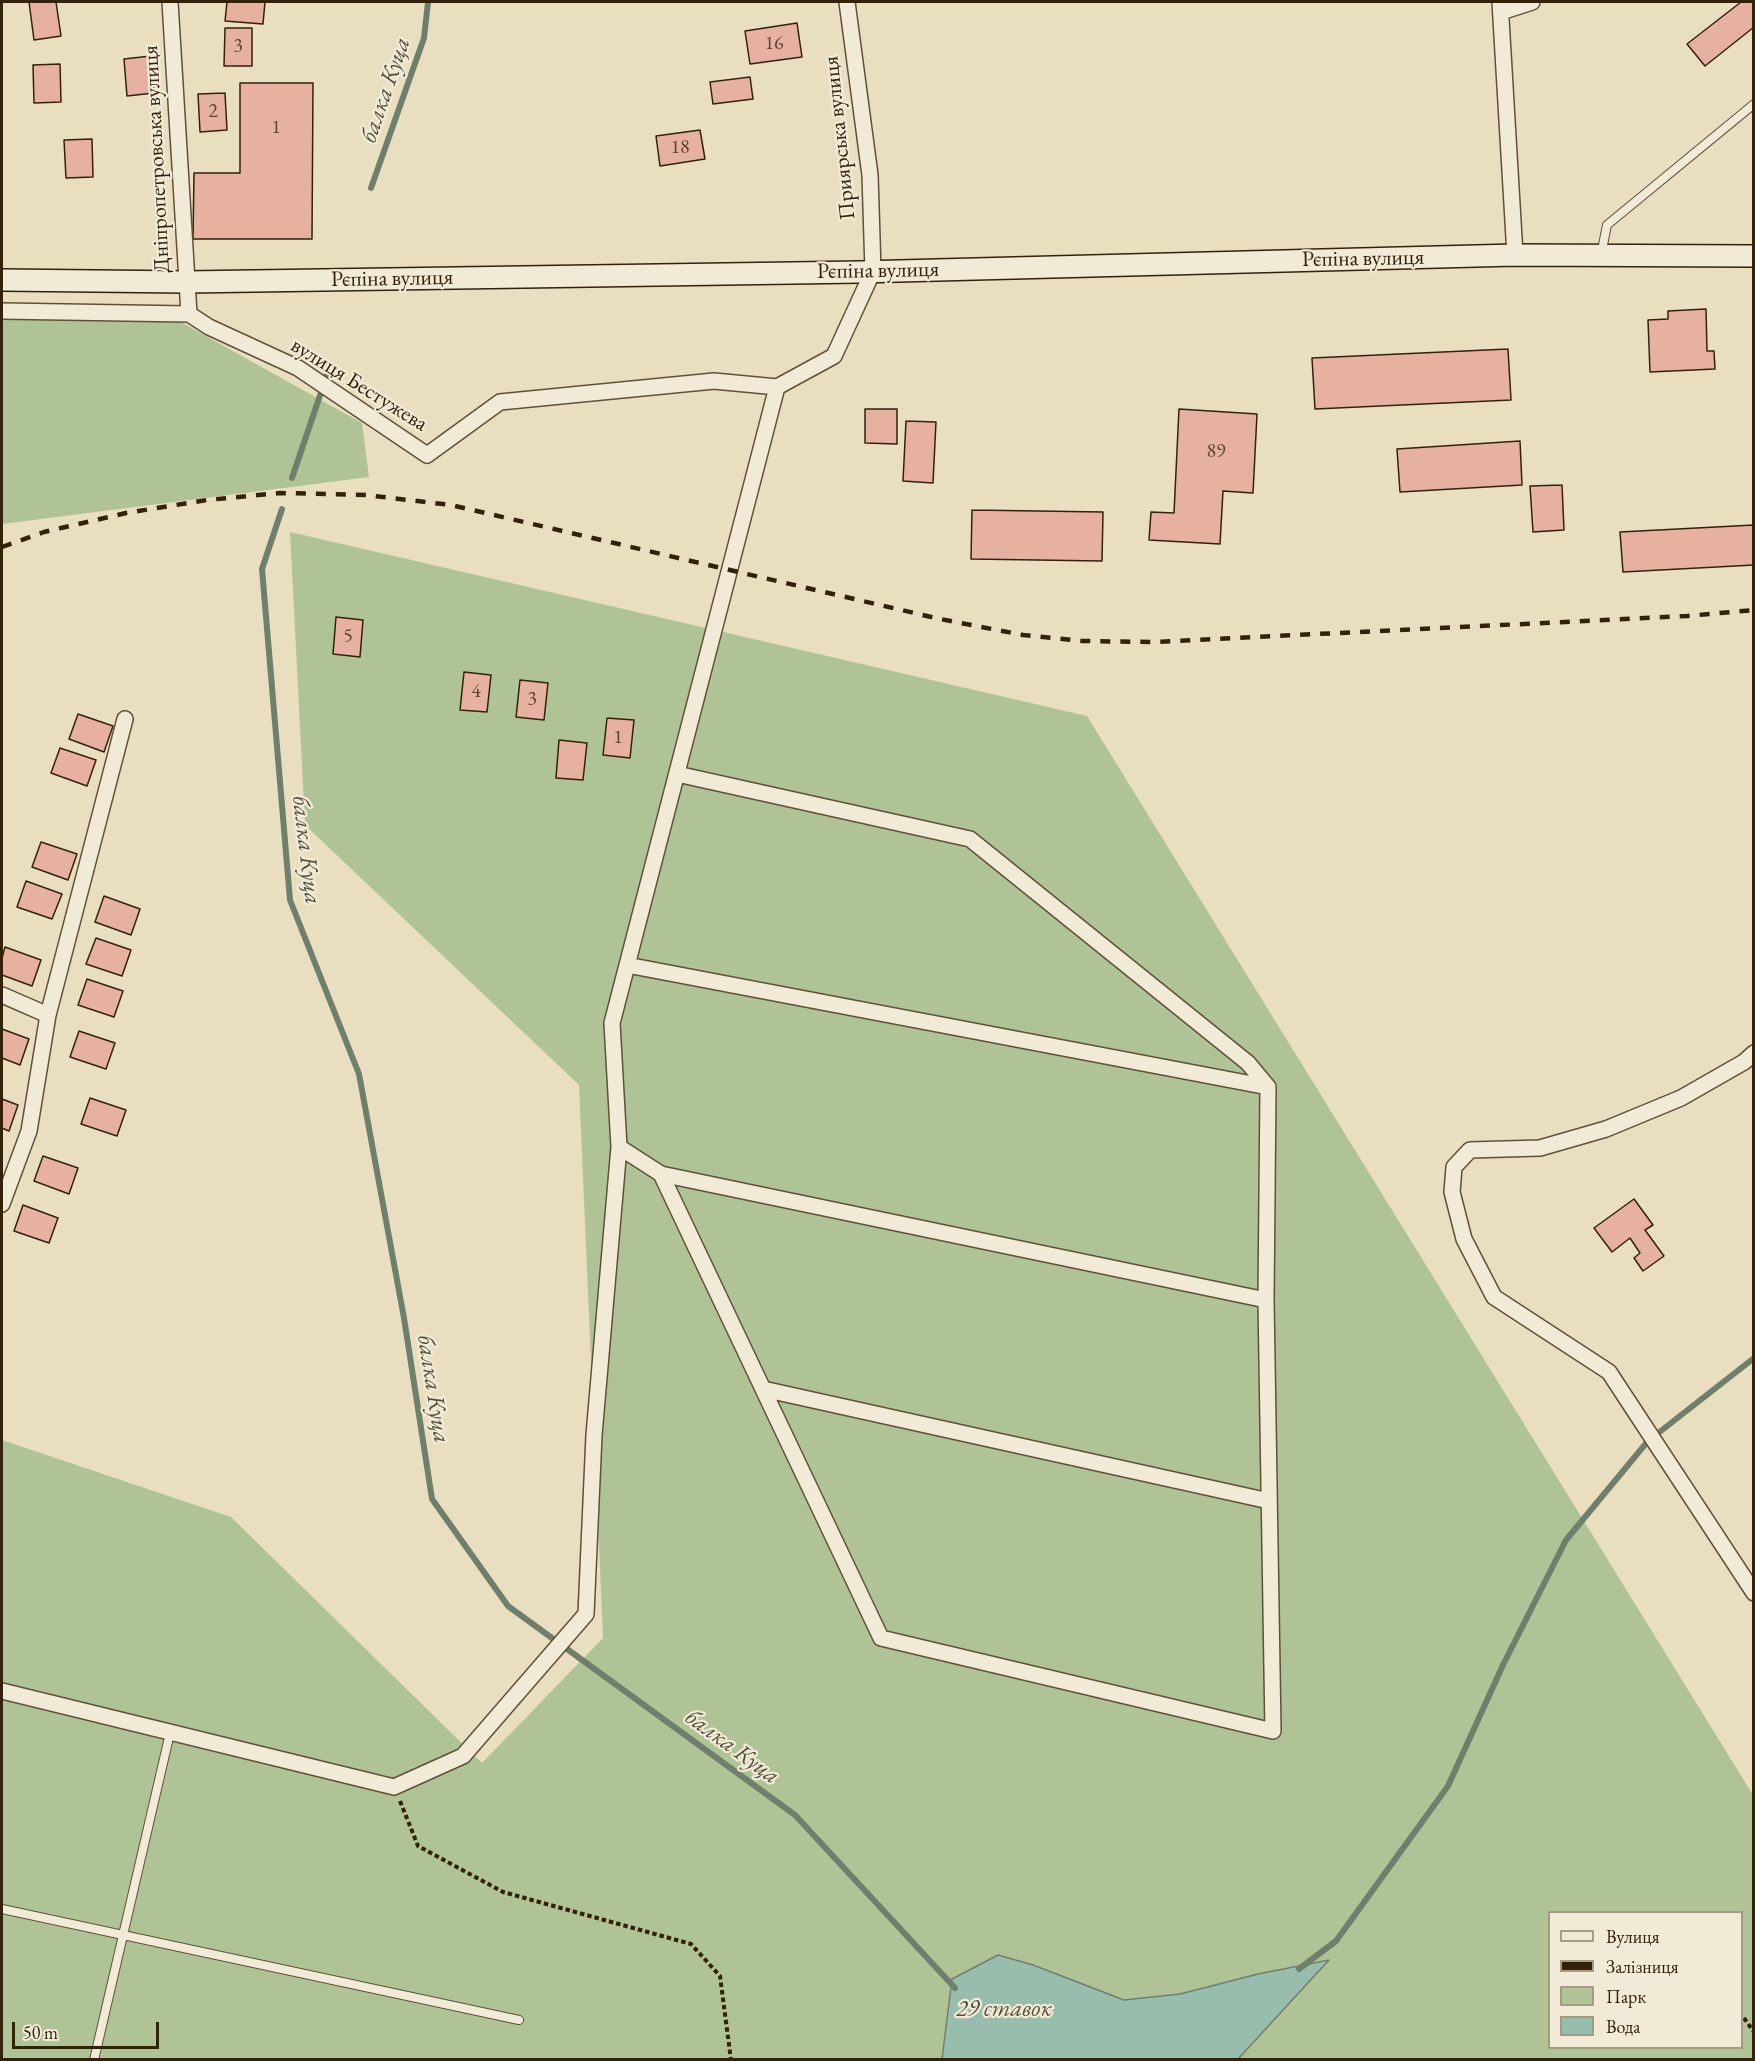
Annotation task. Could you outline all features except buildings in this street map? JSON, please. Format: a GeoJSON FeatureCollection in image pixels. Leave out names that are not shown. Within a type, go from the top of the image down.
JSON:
{"type":"FeatureCollection","features":[{"type":"Feature","properties":{"kind":"street","name":"Дніпропетровська вулиця"},"geometry":{"type":"LineString","coordinates":[[170,2],[189,314]]}},
{"type":"Feature","properties":{"kind":"street","name":"Приярська вулиця"},"geometry":{"type":"LineString","coordinates":[[847,2],[870,175],[873,271]]}},
{"type":"Feature","properties":{"kind":"street"},"geometry":{"type":"LineString","coordinates":[[1515,255],[1500,7],[1532,2]]}},
{"type":"Feature","properties":{"kind":"street","name":"Рєпіна вулиця"},"geometry":{"type":"LineString","coordinates":[[2,280],[187,282],[873,271],[1515,255],[1754,256]]}},
{"type":"Feature","properties":{"kind":"street"},"geometry":{"type":"LineString","coordinates":[[2,1691],[394,1787],[463,1756],[586,1614],[594,1435],[619,1147],[612,1023],[777,387],[834,356],[873,271]]}},
{"type":"Feature","properties":{"kind":"street"},"geometry":{"type":"LineString","coordinates":[[2,311],[189,314]]}},
{"type":"Feature","properties":{"kind":"street","name":"вулиця Бестужева"},"geometry":{"type":"LineString","coordinates":[[189,314],[209,327],[298,368],[427,455],[500,402],[714,381],[777,387]]}},
{"type":"Feature","properties":{"kind":"street"},"geometry":{"type":"LineString","coordinates":[[2,1204],[29,1131],[48,1015],[125,719]]}},
{"type":"Feature","properties":{"kind":"street"},"geometry":{"type":"LineString","coordinates":[[661,1174],[881,1638],[1273,1731],[1266,1300],[1268,1087],[1248,1063],[970,839],[677,774]]}},
{"type":"Feature","properties":{"kind":"street"},"geometry":{"type":"LineString","coordinates":[[627,965],[1268,1087]]}},
{"type":"Feature","properties":{"kind":"street"},"geometry":{"type":"LineString","coordinates":[[2,994],[48,1015]]}},
{"type":"Feature","properties":{"kind":"street"},"geometry":{"type":"LineString","coordinates":[[1754,1053],[1744,1062],[1681,1098],[1606,1129],[1540,1148],[1470,1150],[1454,1167],[1452,1192],[1464,1239],[1494,1297],[1609,1372],[1754,1593]]}},
{"type":"Feature","properties":{"kind":"street"},"geometry":{"type":"LineString","coordinates":[[619,1147],[661,1174],[1266,1300]]}},
{"type":"Feature","properties":{"kind":"street"},"geometry":{"type":"LineString","coordinates":[[763,1389],[1269,1501]]}},
{"type":"Feature","properties":{"kind":"lane"},"geometry":{"type":"LineString","coordinates":[[1601,255],[1607,225],[1754,104]]}},
{"type":"Feature","properties":{"kind":"lane"},"geometry":{"type":"LineString","coordinates":[[94,2060],[170,1733]]}},
{"type":"Feature","properties":{"kind":"lane"},"geometry":{"type":"LineString","coordinates":[[2,1909],[519,2020]]}},
{"type":"Feature","properties":{"kind":"path"},"geometry":{"type":"LineString","coordinates":[[394,1787],[418,1846],[493,1887],[604,1922],[691,1944],[720,1976],[731,2060]]}},
{"type":"Feature","properties":{"kind":"path"},"geometry":{"type":"LineString","coordinates":[[1744,2018],[1754,2032]]}},
{"type":"Feature","properties":{"kind":"green space"},"geometry":{"type":"Polygon","coordinates":[[[170,316],[362,423],[369,477],[2,524],[2,320],[170,316]]]}},
{"type":"Feature","properties":{"kind":"green space"},"geometry":{"type":"Polygon","coordinates":[[[290,532],[1087,716],[1753,1795],[1753,2059],[2,2060],[2,1440],[231,1517],[482,1763],[603,1638],[579,1085],[305,825],[290,532]]]}},
{"type":"Feature","properties":{"kind":"water","name":"29 ставок"},"geometry":{"type":"Polygon","coordinates":[[[998,1955],[1033,1965],[1124,2000],[1180,1994],[1258,1974],[1329,1960],[1238,2059],[942,2059],[952,1979],[998,1955]]]}},
{"type":"Feature","properties":{"kind":"waterway","name":"балка Куца"},"geometry":{"type":"LineString","coordinates":[[371,188],[424,38],[428,2]]}},
{"type":"Feature","properties":{"kind":"waterway","name":"балка Куца"},"geometry":{"type":"LineString","coordinates":[[292,478],[330,366]]}},
{"type":"Feature","properties":{"kind":"waterway","name":"балка Куца"},"geometry":{"type":"LineString","coordinates":[[282,509],[262,569],[290,900],[359,1074],[404,1318],[432,1499],[508,1606],[795,1815],[955,1988]]}},
{"type":"Feature","properties":{"kind":"waterway"},"geometry":{"type":"LineString","coordinates":[[1299,1969],[1336,1941],[1448,1786],[1503,1665],[1566,1540],[1648,1441],[1754,1358]]}},
{"type":"Feature","properties":{"kind":"railway"},"geometry":{"type":"LineString","coordinates":[[2,547],[44,532],[126,513],[207,500],[280,493],[366,495],[451,505],[940,619],[1023,635],[1082,641],[1153,642],[1687,616],[1754,610]]}}]}
